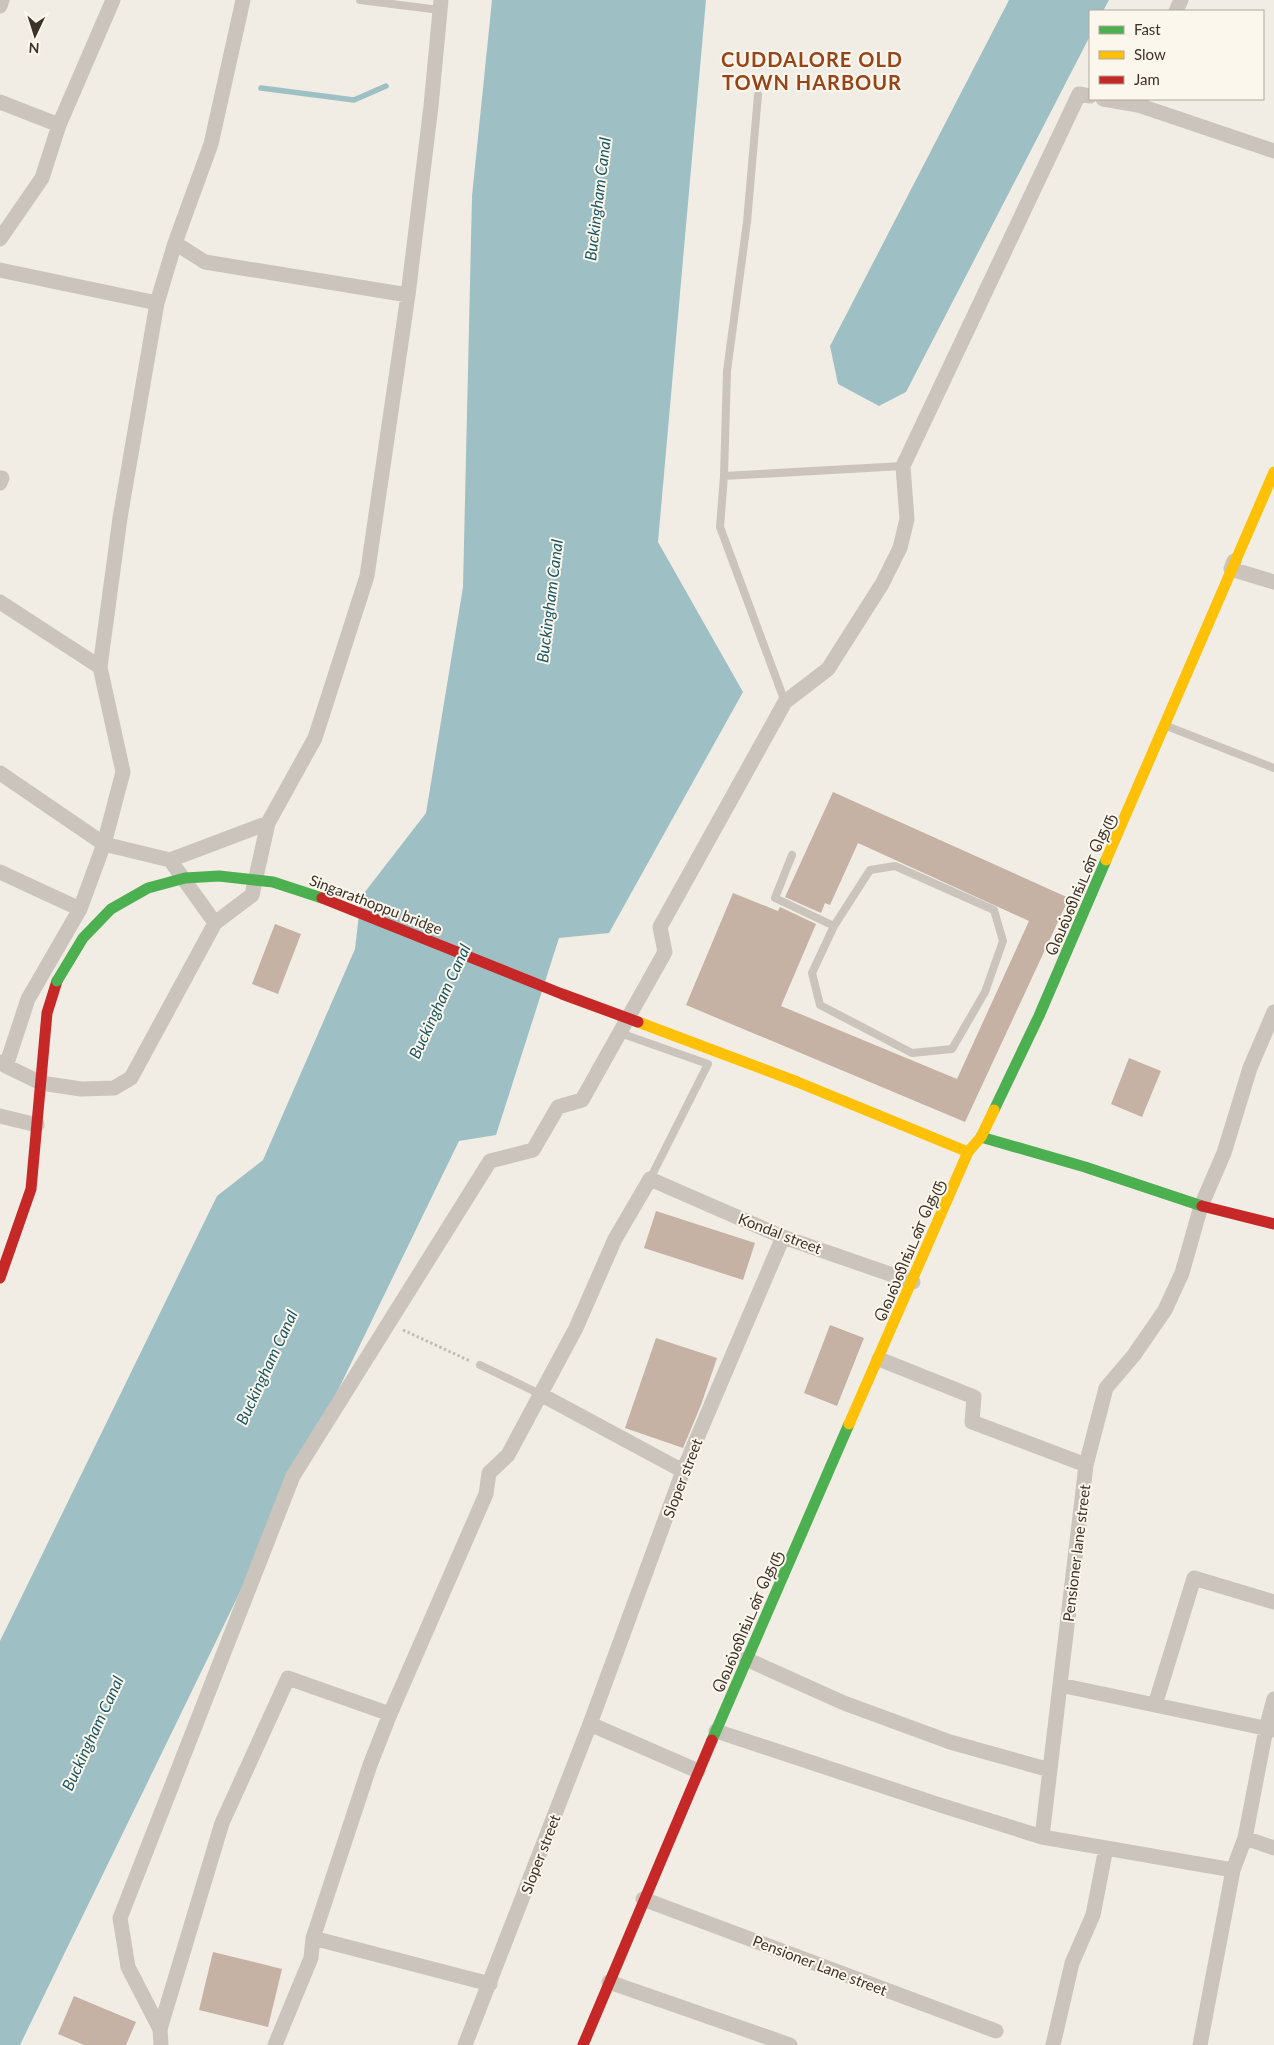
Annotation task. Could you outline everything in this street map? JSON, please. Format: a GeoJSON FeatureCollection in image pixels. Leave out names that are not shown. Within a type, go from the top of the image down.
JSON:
{"type":"FeatureCollection","features":[{"type":"Feature","properties":{"kind":"main road","name":"வெல்லிங்டன் தெரு"},"geometry":{"type":"LineString","coordinates":[[583,2045],[746,1659],[913,1282],[968,1152],[981,1137],[1039,1016],[1231,569]]}},
{"type":"Feature","properties":{"kind":"main road","name":"Singarathoppu bridge"},"geometry":{"type":"LineString","coordinates":[[0,1278],[31,1188],[47,1014],[57,981],[83,938],[111,908],[148,888],[185,878],[219,876],[274,882],[323,898],[562,994],[795,1081],[968,1152]]}},
{"type":"Feature","properties":{"kind":"main road"},"geometry":{"type":"LineString","coordinates":[[981,1137],[1085,1167],[1201,1206],[1274,1224]]}},
{"type":"Feature","properties":{"kind":"street"},"geometry":{"type":"LineString","coordinates":[[0,6],[2,0]]}},
{"type":"Feature","properties":{"kind":"street"},"geometry":{"type":"LineString","coordinates":[[0,239],[42,178],[59,125],[113,0]]}},
{"type":"Feature","properties":{"kind":"street"},"geometry":{"type":"LineString","coordinates":[[243,0],[211,144],[174,243],[157,303],[120,518],[100,667],[123,772],[104,844],[80,909],[28,999],[3,1064],[41,1083],[80,1089],[114,1088],[131,1078],[215,923],[252,895],[268,823],[315,738],[367,576],[408,295],[431,106],[440,5]]}},
{"type":"Feature","properties":{"kind":"street"},"geometry":{"type":"LineString","coordinates":[[160,2029],[128,1967],[120,1918],[293,1476],[490,1161],[533,1150],[558,1107],[582,1100],[665,952],[660,927],[785,702],[828,669],[882,584],[900,548],[907,519],[902,466],[1079,94],[1089,96]]}},
{"type":"Feature","properties":{"kind":"street"},"geometry":{"type":"LineString","coordinates":[[1115,100],[1139,102],[1274,151]]}},
{"type":"Feature","properties":{"kind":"street"},"geometry":{"type":"LineString","coordinates":[[0,102],[59,125]]}},
{"type":"Feature","properties":{"kind":"street"},"geometry":{"type":"LineString","coordinates":[[174,243],[205,262],[408,295]]}},
{"type":"Feature","properties":{"kind":"street"},"geometry":{"type":"LineString","coordinates":[[0,270],[157,303]]}},
{"type":"Feature","properties":{"kind":"street"},"geometry":{"type":"LineString","coordinates":[[1274,473],[1231,569],[1274,582]]}},
{"type":"Feature","properties":{"kind":"street"},"geometry":{"type":"LineString","coordinates":[[0,478],[2,478],[0,483]]}},
{"type":"Feature","properties":{"kind":"street"},"geometry":{"type":"LineString","coordinates":[[0,602],[100,667]]}},
{"type":"Feature","properties":{"kind":"street"},"geometry":{"type":"LineString","coordinates":[[0,773],[104,844],[170,860],[268,823]]}},
{"type":"Feature","properties":{"kind":"street"},"geometry":{"type":"LineString","coordinates":[[170,860],[215,923]]}},
{"type":"Feature","properties":{"kind":"street"},"geometry":{"type":"LineString","coordinates":[[0,872],[80,909]]}},
{"type":"Feature","properties":{"kind":"street"},"geometry":{"type":"LineString","coordinates":[[1086,1465],[1106,1388],[1134,1355],[1165,1310],[1182,1273],[1201,1206],[1224,1153],[1250,1068],[1274,1012]]}},
{"type":"Feature","properties":{"kind":"street"},"geometry":{"type":"LineString","coordinates":[[0,1116],[37,1125]]}},
{"type":"Feature","properties":{"kind":"street"},"geometry":{"type":"LineString","coordinates":[[275,2045],[311,1958],[313,1938],[370,1765],[390,1714],[486,1494],[489,1473],[508,1455],[576,1328],[615,1239],[650,1179]]}},
{"type":"Feature","properties":{"kind":"street","name":"Kondal street"},"geometry":{"type":"LineString","coordinates":[[650,1179],[784,1236],[913,1282]]}},
{"type":"Feature","properties":{"kind":"street","name":"Sloper street"},"geometry":{"type":"LineString","coordinates":[[465,2045],[590,1724],[683,1472],[784,1236]]}},
{"type":"Feature","properties":{"kind":"street","name":"Pensioner lane street"},"geometry":{"type":"LineString","coordinates":[[878,1359],[974,1397],[972,1422],[1086,1465],[1042,1837]]}},
{"type":"Feature","properties":{"kind":"street"},"geometry":{"type":"LineString","coordinates":[[540,1394],[683,1472]]}},
{"type":"Feature","properties":{"kind":"street"},"geometry":{"type":"LineString","coordinates":[[1155,1705],[1194,1578],[1274,1602]]}},
{"type":"Feature","properties":{"kind":"street"},"geometry":{"type":"LineString","coordinates":[[746,1659],[844,1702],[941,1739],[1050,1770]]}},
{"type":"Feature","properties":{"kind":"street"},"geometry":{"type":"LineString","coordinates":[[161,2045],[160,2029],[222,1823],[288,1678],[390,1714]]}},
{"type":"Feature","properties":{"kind":"street"},"geometry":{"type":"LineString","coordinates":[[1060,1685],[1270,1730]]}},
{"type":"Feature","properties":{"kind":"street"},"geometry":{"type":"LineString","coordinates":[[1200,2045],[1233,1870],[1245,1838],[1270,1730],[1274,1699]]}},
{"type":"Feature","properties":{"kind":"street"},"geometry":{"type":"LineString","coordinates":[[590,1724],[698,1771]]}},
{"type":"Feature","properties":{"kind":"street"},"geometry":{"type":"LineString","coordinates":[[716,1731],[940,1806],[1042,1837],[1233,1870]]}},
{"type":"Feature","properties":{"kind":"street"},"geometry":{"type":"LineString","coordinates":[[1245,1838],[1274,1848]]}},
{"type":"Feature","properties":{"kind":"street"},"geometry":{"type":"LineString","coordinates":[[1053,2045],[1072,1963],[1093,1915],[1106,1848]]}},
{"type":"Feature","properties":{"kind":"street","name":"Pensioner Lane street"},"geometry":{"type":"LineString","coordinates":[[644,1900],[996,2031]]}},
{"type":"Feature","properties":{"kind":"street"},"geometry":{"type":"LineString","coordinates":[[313,1938],[490,1984]]}},
{"type":"Feature","properties":{"kind":"street"},"geometry":{"type":"LineString","coordinates":[[609,1982],[790,2045]]}},
{"type":"Feature","properties":{"kind":"lane"},"geometry":{"type":"LineString","coordinates":[[360,0],[440,5]]}},
{"type":"Feature","properties":{"kind":"lane"},"geometry":{"type":"LineString","coordinates":[[758,95],[748,222],[727,371],[724,476],[720,527],[785,702]]}},
{"type":"Feature","properties":{"kind":"lane"},"geometry":{"type":"LineString","coordinates":[[724,476],[902,466]]}},
{"type":"Feature","properties":{"kind":"lane"},"geometry":{"type":"LineString","coordinates":[[1164,725],[1274,768]]}},
{"type":"Feature","properties":{"kind":"lane"},"geometry":{"type":"LineString","coordinates":[[792,855],[775,898],[834,926]]}},
{"type":"Feature","properties":{"kind":"lane"},"geometry":{"type":"LineString","coordinates":[[896,866],[994,910],[1003,941],[985,992],[952,1049],[912,1053],[820,1005],[812,973],[834,926],[870,870],[896,866]]}},
{"type":"Feature","properties":{"kind":"lane"},"geometry":{"type":"LineString","coordinates":[[620,1033],[708,1064],[650,1179]]}},
{"type":"Feature","properties":{"kind":"lane"},"geometry":{"type":"LineString","coordinates":[[480,1365],[540,1394]]}},
{"type":"Feature","properties":{"kind":"path"},"geometry":{"type":"LineString","coordinates":[[389,1323],[480,1365]]}},
{"type":"Feature","properties":{"kind":"water","name":"Buckingham Canal"},"geometry":{"type":"Polygon","coordinates":[[[492,0],[706,0],[658,542],[743,692],[609,933],[559,938],[496,1135],[459,1141],[20,2045],[0,2045],[0,1641],[217,1196],[263,1160],[355,949],[361,897],[426,813],[463,587],[472,196],[492,0]]]}},
{"type":"Feature","properties":{"kind":"water"},"geometry":{"type":"Polygon","coordinates":[[[1009,0],[1109,0],[1104,10],[1089,10],[1089,38],[906,392],[879,406],[838,384],[830,346],[1009,0]]]}},
{"type":"Feature","properties":{"kind":"building"},"geometry":{"type":"Polygon","coordinates":[[[833,792],[1069,898],[965,1122],[686,1005],[733,893],[778,911],[780,907],[816,924],[781,1006],[957,1079],[1029,921],[858,843],[830,905],[825,903],[821,913],[785,897],[833,792]]]}},
{"type":"Feature","properties":{"kind":"building"},"geometry":{"type":"Polygon","coordinates":[[[275,924],[301,934],[278,994],[252,984],[275,924]]]}},
{"type":"Feature","properties":{"kind":"building"},"geometry":{"type":"Polygon","coordinates":[[[1129,1058],[1161,1071],[1142,1117],[1111,1104],[1129,1058]]]}},
{"type":"Feature","properties":{"kind":"building"},"geometry":{"type":"Polygon","coordinates":[[[656,1211],[755,1243],[743,1280],[644,1248],[656,1211]]]}},
{"type":"Feature","properties":{"kind":"building"},"geometry":{"type":"Polygon","coordinates":[[[830,1325],[864,1338],[837,1406],[804,1393],[830,1325]]]}},
{"type":"Feature","properties":{"kind":"building"},"geometry":{"type":"Polygon","coordinates":[[[656,1338],[717,1358],[701,1405],[683,1448],[625,1428],[656,1338]]]}},
{"type":"Feature","properties":{"kind":"building"},"geometry":{"type":"Polygon","coordinates":[[[213,1952],[282,1969],[268,2027],[199,2010],[213,1952]]]}},
{"type":"Feature","properties":{"kind":"building"},"geometry":{"type":"Polygon","coordinates":[[[74,1996],[136,2022],[126,2045],[84,2045],[58,2034],[74,1996]]]}},
{"type":"Feature","properties":{"kind":"waterway"},"geometry":{"type":"LineString","coordinates":[[261,88],[354,100],[386,86]]}},
{"type":"Feature","properties":{"kind":"traffic: fast"},"geometry":{"type":"LineString","coordinates":[[994,1110],[1039,1016],[1106,860]]}},
{"type":"Feature","properties":{"kind":"traffic: fast"},"geometry":{"type":"LineString","coordinates":[[57,981],[83,938],[111,909],[148,888],[185,878],[219,876],[273,882],[322,898]]}},
{"type":"Feature","properties":{"kind":"traffic: fast"},"geometry":{"type":"LineString","coordinates":[[981,1137],[1085,1167],[1202,1206]]}},
{"type":"Feature","properties":{"kind":"traffic: fast"},"geometry":{"type":"LineString","coordinates":[[712,1740],[849,1424]]}},
{"type":"Feature","properties":{"kind":"traffic: slow"},"geometry":{"type":"LineString","coordinates":[[1106,860],[1274,472]]}},
{"type":"Feature","properties":{"kind":"traffic: slow"},"geometry":{"type":"LineString","coordinates":[[638,1022],[795,1081]]}},
{"type":"Feature","properties":{"kind":"traffic: slow"},"geometry":{"type":"LineString","coordinates":[[795,1081],[968,1152]]}},
{"type":"Feature","properties":{"kind":"traffic: slow"},"geometry":{"type":"LineString","coordinates":[[849,1424],[968,1152],[981,1137],[994,1110]]}},
{"type":"Feature","properties":{"kind":"traffic: jam"},"geometry":{"type":"LineString","coordinates":[[322,898],[562,994],[638,1022]]}},
{"type":"Feature","properties":{"kind":"traffic: jam"},"geometry":{"type":"LineString","coordinates":[[0,1278],[31,1189],[47,1013],[57,981]]}},
{"type":"Feature","properties":{"kind":"traffic: jam"},"geometry":{"type":"LineString","coordinates":[[1202,1206],[1274,1224]]}},
{"type":"Feature","properties":{"kind":"traffic: jam"},"geometry":{"type":"LineString","coordinates":[[583,2045],[712,1740]]}},
{"type":"Feature","properties":{"kind":"district","name":"CUDDALORE OLD TOWN HARBOUR"},"geometry":{"type":"Point","coordinates":[812,70]}}]}
